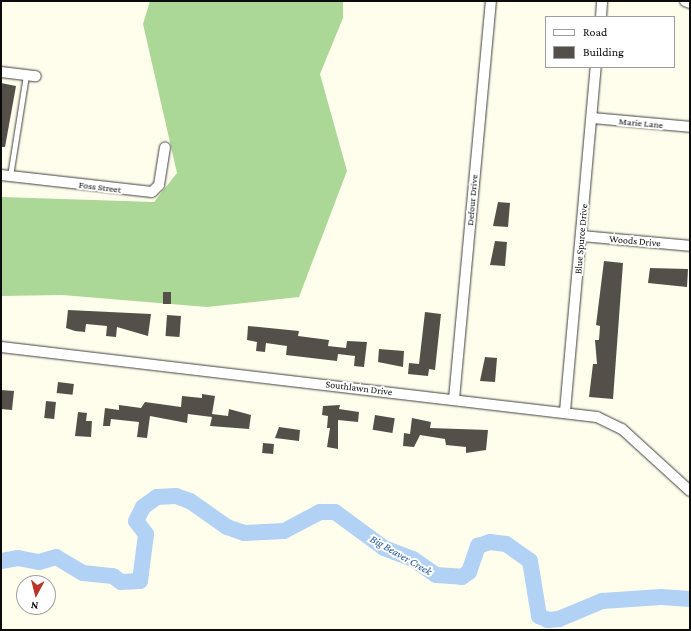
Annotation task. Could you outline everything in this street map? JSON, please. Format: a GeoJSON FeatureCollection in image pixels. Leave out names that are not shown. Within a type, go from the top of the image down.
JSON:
{"type":"FeatureCollection","features":[{"type":"Feature","properties":{"kind":"street","name":"Defour Drive"},"geometry":{"type":"LineString","coordinates":[[454,399],[491,1]]}},
{"type":"Feature","properties":{"kind":"street"},"geometry":{"type":"LineString","coordinates":[[600,16],[602,1]]}},
{"type":"Feature","properties":{"kind":"street"},"geometry":{"type":"LineString","coordinates":[[686,1],[690,3]]}},
{"type":"Feature","properties":{"kind":"street","name":"Blue Spurce Drive"},"geometry":{"type":"LineString","coordinates":[[565,412],[596,68]]}},
{"type":"Feature","properties":{"kind":"street"},"geometry":{"type":"LineString","coordinates":[[1,72],[31,76]]}},
{"type":"Feature","properties":{"kind":"street","name":"Marie Lane"},"geometry":{"type":"LineString","coordinates":[[592,118],[690,127]]}},
{"type":"Feature","properties":{"kind":"street","name":"Foss Street"},"geometry":{"type":"LineString","coordinates":[[6,175],[152,192],[160,185],[164,147]]}},
{"type":"Feature","properties":{"kind":"street","name":"Woods Drive"},"geometry":{"type":"LineString","coordinates":[[581,236],[690,246]]}},
{"type":"Feature","properties":{"kind":"street","name":"Southlawn Drive"},"geometry":{"type":"LineString","coordinates":[[1,347],[597,416],[622,429],[690,491]]}},
{"type":"Feature","properties":{"kind":"lane"},"geometry":{"type":"LineString","coordinates":[[6,175],[31,76]]}},
{"type":"Feature","properties":{"kind":"green space"},"geometry":{"type":"Polygon","coordinates":[[[150,1],[343,1],[343,18],[320,74],[347,171],[299,297],[207,307],[62,295],[1,296],[1,197],[154,202],[177,173],[143,24],[150,1]]]}},
{"type":"Feature","properties":{"kind":"building"},"geometry":{"type":"Polygon","coordinates":[[[1,83],[16,86],[5,147],[1,147],[1,83]]]}},
{"type":"Feature","properties":{"kind":"building"},"geometry":{"type":"Polygon","coordinates":[[[498,202],[510,203],[508,227],[493,226],[498,202]]]}},
{"type":"Feature","properties":{"kind":"building"},"geometry":{"type":"Polygon","coordinates":[[[495,241],[507,242],[505,266],[490,265],[495,241]]]}},
{"type":"Feature","properties":{"kind":"building"},"geometry":{"type":"Polygon","coordinates":[[[604,261],[623,263],[613,399],[589,397],[593,364],[597,364],[595,340],[599,340],[600,326],[596,325],[604,261]]]}},
{"type":"Feature","properties":{"kind":"building"},"geometry":{"type":"Polygon","coordinates":[[[650,268],[688,269],[687,287],[648,283],[650,268]]]}},
{"type":"Feature","properties":{"kind":"building"},"geometry":{"type":"Polygon","coordinates":[[[163,292],[171,292],[171,304],[163,304],[163,292]]]}},
{"type":"Feature","properties":{"kind":"building"},"geometry":{"type":"Polygon","coordinates":[[[68,310],[151,314],[148,336],[117,327],[116,337],[106,336],[107,326],[86,324],[85,332],[75,331],[66,328],[68,310]]]}},
{"type":"Feature","properties":{"kind":"building"},"geometry":{"type":"Polygon","coordinates":[[[425,312],[441,314],[435,370],[429,369],[428,376],[408,374],[409,363],[419,364],[425,312]]]}},
{"type":"Feature","properties":{"kind":"building"},"geometry":{"type":"Polygon","coordinates":[[[167,315],[181,316],[180,337],[166,336],[167,315]]]}},
{"type":"Feature","properties":{"kind":"building"},"geometry":{"type":"Polygon","coordinates":[[[248,326],[299,331],[298,336],[329,340],[328,346],[346,348],[347,341],[367,342],[364,367],[354,366],[355,356],[338,354],[337,361],[286,355],[287,346],[266,343],[265,352],[256,351],[257,342],[247,340],[248,326]]]}},
{"type":"Feature","properties":{"kind":"building"},"geometry":{"type":"Polygon","coordinates":[[[379,349],[404,351],[403,367],[378,362],[379,349]]]}},
{"type":"Feature","properties":{"kind":"building"},"geometry":{"type":"Polygon","coordinates":[[[485,357],[497,358],[495,382],[480,381],[485,357]]]}},
{"type":"Feature","properties":{"kind":"building"},"geometry":{"type":"Polygon","coordinates":[[[58,382],[74,384],[73,395],[57,393],[58,382]]]}},
{"type":"Feature","properties":{"kind":"building"},"geometry":{"type":"Polygon","coordinates":[[[1,390],[14,391],[12,410],[1,409],[1,390]]]}},
{"type":"Feature","properties":{"kind":"building"},"geometry":{"type":"Polygon","coordinates":[[[202,394],[215,396],[212,414],[228,416],[229,409],[251,415],[249,429],[210,426],[212,417],[188,414],[187,423],[150,416],[147,438],[137,437],[139,422],[111,419],[110,426],[103,426],[105,408],[119,410],[119,405],[141,408],[145,402],[181,407],[182,396],[202,398],[202,394]]]}},
{"type":"Feature","properties":{"kind":"building"},"geometry":{"type":"Polygon","coordinates":[[[46,401],[56,402],[54,419],[44,418],[46,401]]]}},
{"type":"Feature","properties":{"kind":"building"},"geometry":{"type":"Polygon","coordinates":[[[340,405],[339,409],[359,412],[358,422],[338,420],[338,449],[327,447],[330,428],[327,428],[328,416],[322,415],[323,406],[340,405]]]}},
{"type":"Feature","properties":{"kind":"building"},"geometry":{"type":"Polygon","coordinates":[[[78,412],[87,413],[86,421],[92,421],[91,437],[75,436],[78,412]]]}},
{"type":"Feature","properties":{"kind":"building"},"geometry":{"type":"Polygon","coordinates":[[[375,415],[395,418],[392,433],[373,430],[375,415]]]}},
{"type":"Feature","properties":{"kind":"building"},"geometry":{"type":"Polygon","coordinates":[[[412,418],[431,422],[430,428],[488,430],[486,450],[466,453],[466,447],[446,445],[445,439],[420,435],[414,447],[403,446],[404,433],[410,434],[412,418]]]}},
{"type":"Feature","properties":{"kind":"building"},"geometry":{"type":"Polygon","coordinates":[[[279,427],[300,430],[299,441],[275,438],[279,427]]]}},
{"type":"Feature","properties":{"kind":"building"},"geometry":{"type":"Polygon","coordinates":[[[263,443],[274,444],[273,454],[262,453],[263,443]]]}},
{"type":"Feature","properties":{"kind":"waterway","name":"Big Beaver Creek"},"geometry":{"type":"LineString","coordinates":[[1,561],[18,558],[39,562],[56,557],[83,573],[113,576],[121,582],[140,581],[146,534],[136,521],[143,507],[157,497],[176,496],[190,501],[227,527],[244,533],[284,531],[320,512],[335,512],[384,548],[413,559],[436,575],[462,577],[469,572],[478,546],[490,542],[506,544],[530,561],[539,616],[548,620],[559,619],[602,601],[661,597],[690,599]]}}]}
